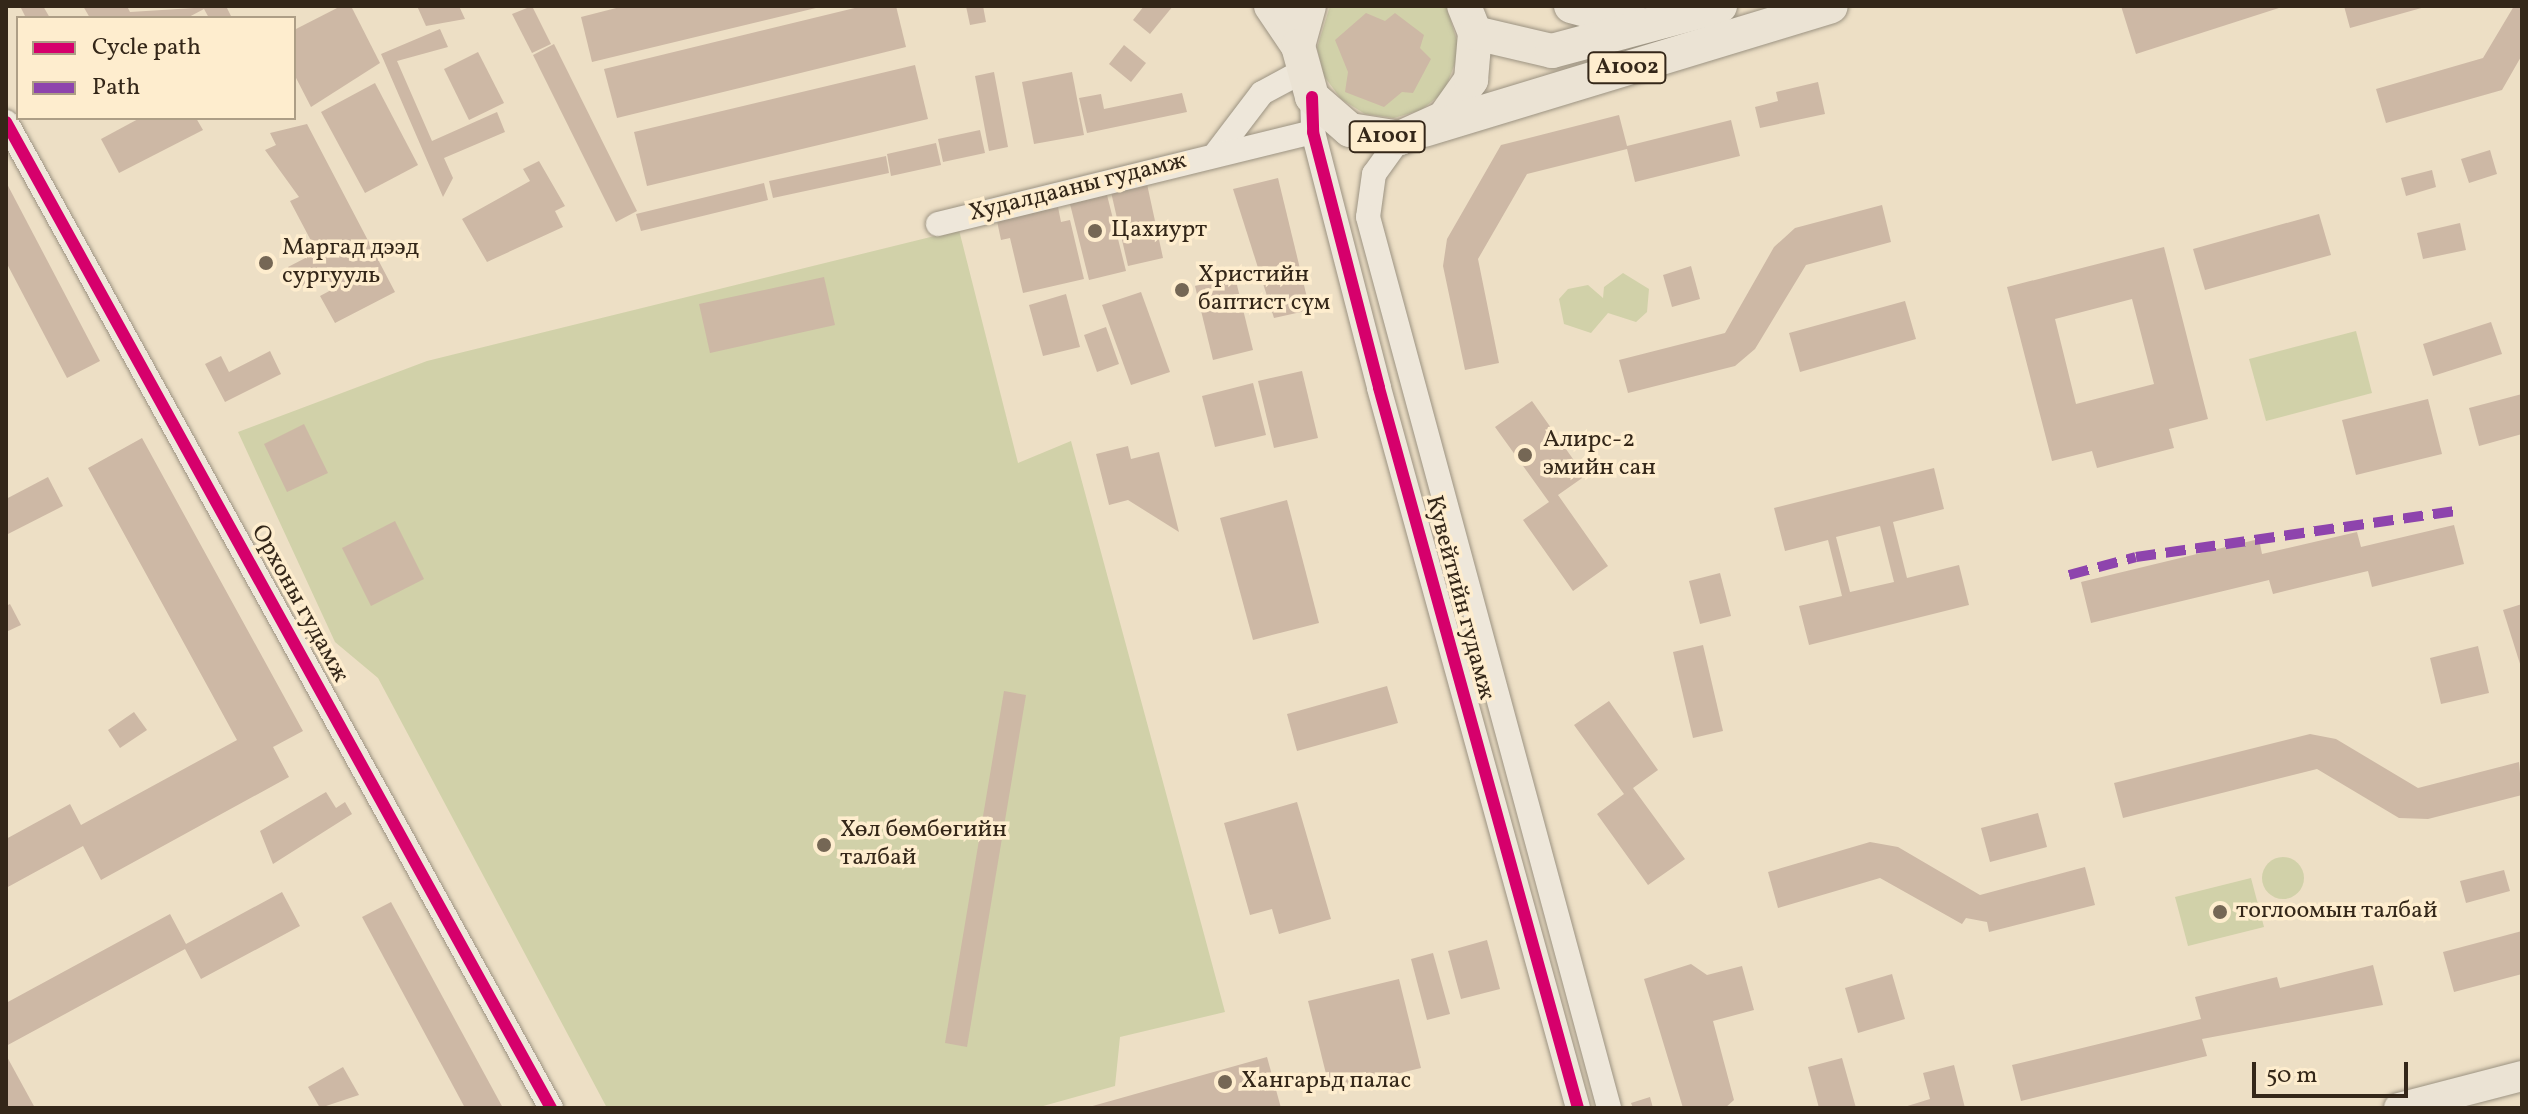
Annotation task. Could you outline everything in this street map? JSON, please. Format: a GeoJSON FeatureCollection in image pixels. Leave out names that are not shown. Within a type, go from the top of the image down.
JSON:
{"type":"FeatureCollection","features":[{"type":"Feature","properties":{"kind":"highway","name":"A1001"},"geometry":{"type":"LineString","coordinates":[[1271,6],[1303,72],[1350,130],[1412,134],[1452,109],[1471,80],[1472,16]]}},
{"type":"Feature","properties":{"kind":"highway"},"geometry":{"type":"LineString","coordinates":[[1303,72],[1309,6]]}},
{"type":"Feature","properties":{"kind":"highway"},"geometry":{"type":"LineString","coordinates":[[1571,6],[1603,20],[1654,26]]}},
{"type":"Feature","properties":{"kind":"highway","name":"A1002"},"geometry":{"type":"LineString","coordinates":[[1472,16],[1552,51],[1720,6]]}},
{"type":"Feature","properties":{"kind":"highway","name":"A1002"},"geometry":{"type":"LineString","coordinates":[[1412,134],[1831,6]]}},
{"type":"Feature","properties":{"kind":"main road"},"geometry":{"type":"LineString","coordinates":[[2399,1108],[2435,1103],[2522,1076]]}},
{"type":"Feature","properties":{"kind":"street","name":"Кувейтийн гудамж"},"geometry":{"type":"LineString","coordinates":[[1303,72],[1313,132],[1578,1108]]}},
{"type":"Feature","properties":{"kind":"street","name":"Худалдааны гудамж"},"geometry":{"type":"LineString","coordinates":[[1217,152],[1262,93],[1303,72]]}},
{"type":"Feature","properties":{"kind":"street","name":"Орхоны гудамж"},"geometry":{"type":"LineString","coordinates":[[6,122],[551,1108]]}},
{"type":"Feature","properties":{"kind":"street","name":"Худалдааны гудамж"},"geometry":{"type":"LineString","coordinates":[[938,224],[1217,152],[1313,132]]}},
{"type":"Feature","properties":{"kind":"street","name":"Кувейтийн гудамж"},"geometry":{"type":"LineString","coordinates":[[1412,134],[1374,174],[1368,217],[1609,1108]]}},
{"type":"Feature","properties":{"kind":"green space"},"geometry":{"type":"Polygon","coordinates":[[[1330,6],[1446,6],[1460,50],[1444,92],[1421,110],[1394,118],[1365,114],[1341,99],[1324,76],[1317,48],[1330,6]]]}},
{"type":"Feature","properties":{"kind":"green space"},"geometry":{"type":"Polygon","coordinates":[[[959,230],[1018,463],[1071,441],[1225,1012],[1120,1037],[1115,1086],[1036,1108],[607,1108],[378,678],[335,642],[238,432],[427,361],[959,230]]]}},
{"type":"Feature","properties":{"kind":"green space"},"geometry":{"type":"Polygon","coordinates":[[[1623,273],[1649,289],[1647,312],[1636,322],[1608,313],[1591,333],[1564,324],[1559,299],[1568,289],[1588,285],[1603,298],[1604,287],[1623,273]]]}},
{"type":"Feature","properties":{"kind":"green space"},"geometry":{"type":"Polygon","coordinates":[[[2356,331],[2372,393],[2266,421],[2249,359],[2356,331]]]}},
{"type":"Feature","properties":{"kind":"green space"},"geometry":{"type":"Polygon","coordinates":[[[2283,857],[2298,863],[2304,878],[2298,893],[2283,899],[2268,893],[2262,878],[2268,863],[2283,857]]]}},
{"type":"Feature","properties":{"kind":"green space","name":"тоглоомын талбай"},"geometry":{"type":"Polygon","coordinates":[[[2251,878],[2264,927],[2188,946],[2175,897],[2251,878]]]}},
{"type":"Feature","properties":{"kind":"building"},"geometry":{"type":"Polygon","coordinates":[[[20,6],[43,6],[49,16],[25,16],[20,6]]]}},
{"type":"Feature","properties":{"kind":"building"},"geometry":{"type":"Polygon","coordinates":[[[83,6],[127,6],[130,12],[226,6],[231,16],[208,16],[204,9],[191,16],[89,16],[83,6]]]}},
{"type":"Feature","properties":{"kind":"building"},"geometry":{"type":"Polygon","coordinates":[[[341,6],[351,6],[380,63],[311,107],[296,78],[296,29],[341,6]]]}},
{"type":"Feature","properties":{"kind":"building"},"geometry":{"type":"Polygon","coordinates":[[[417,6],[459,6],[465,19],[426,26],[417,6]]]}},
{"type":"Feature","properties":{"kind":"building"},"geometry":{"type":"Polygon","coordinates":[[[532,6],[551,44],[532,53],[512,14],[532,6]]]}},
{"type":"Feature","properties":{"kind":"building"},"geometry":{"type":"Polygon","coordinates":[[[624,6],[820,7],[592,62],[581,17],[624,6]]]}},
{"type":"Feature","properties":{"kind":"building"},"geometry":{"type":"Polygon","coordinates":[[[863,6],[896,6],[906,47],[617,118],[604,69],[863,6]]]}},
{"type":"Feature","properties":{"kind":"building"},"geometry":{"type":"Polygon","coordinates":[[[966,6],[983,6],[986,22],[970,25],[966,6]]]}},
{"type":"Feature","properties":{"kind":"building"},"geometry":{"type":"Polygon","coordinates":[[[1144,6],[1173,6],[1150,34],[1133,20],[1144,6]]]}},
{"type":"Feature","properties":{"kind":"building"},"geometry":{"type":"Polygon","coordinates":[[[2121,6],[2282,6],[2282,7],[2136,54],[2121,6]]]}},
{"type":"Feature","properties":{"kind":"building"},"geometry":{"type":"Polygon","coordinates":[[[2344,6],[2425,6],[2425,7],[2350,28],[2344,6]]]}},
{"type":"Feature","properties":{"kind":"building"},"geometry":{"type":"Polygon","coordinates":[[[2514,6],[2522,6],[2522,55],[2502,90],[2386,123],[2376,89],[2483,58],[2514,6]]]}},
{"type":"Feature","properties":{"kind":"building"},"geometry":{"type":"Polygon","coordinates":[[[1366,13],[1385,21],[1395,13],[1424,35],[1420,48],[1431,59],[1413,93],[1402,92],[1384,107],[1345,92],[1348,72],[1335,40],[1366,13]]]}},
{"type":"Feature","properties":{"kind":"building"},"geometry":{"type":"Polygon","coordinates":[[[440,29],[448,47],[397,61],[432,141],[497,112],[505,132],[444,158],[453,178],[443,197],[381,54],[440,29]]]}},
{"type":"Feature","properties":{"kind":"building"},"geometry":{"type":"Polygon","coordinates":[[[554,44],[637,211],[616,222],[533,55],[554,44]]]}},
{"type":"Feature","properties":{"kind":"building"},"geometry":{"type":"Polygon","coordinates":[[[1124,45],[1146,63],[1131,82],[1109,64],[1124,45]]]}},
{"type":"Feature","properties":{"kind":"building"},"geometry":{"type":"Polygon","coordinates":[[[478,52],[504,103],[469,120],[444,69],[478,52]]]}},
{"type":"Feature","properties":{"kind":"building"},"geometry":{"type":"Polygon","coordinates":[[[915,65],[928,119],[647,186],[634,132],[915,65]]]}},
{"type":"Feature","properties":{"kind":"building"},"geometry":{"type":"Polygon","coordinates":[[[994,72],[1008,147],[989,151],[975,76],[994,72]]]}},
{"type":"Feature","properties":{"kind":"building"},"geometry":{"type":"Polygon","coordinates":[[[1072,72],[1084,135],[1034,144],[1022,82],[1072,72]]]}},
{"type":"Feature","properties":{"kind":"building"},"geometry":{"type":"Polygon","coordinates":[[[1818,82],[1825,114],[1760,128],[1755,107],[1778,101],[1776,92],[1818,82]]]}},
{"type":"Feature","properties":{"kind":"building"},"geometry":{"type":"Polygon","coordinates":[[[375,83],[418,165],[365,193],[321,112],[375,83]]]}},
{"type":"Feature","properties":{"kind":"building"},"geometry":{"type":"Polygon","coordinates":[[[1182,93],[1187,112],[1087,133],[1079,98],[1101,94],[1104,109],[1182,93]]]}},
{"type":"Feature","properties":{"kind":"building"},"geometry":{"type":"Polygon","coordinates":[[[1619,115],[1627,146],[1731,120],[1740,156],[1635,182],[1627,149],[1527,174],[1478,259],[1499,363],[1465,370],[1443,266],[1447,239],[1501,145],[1619,115]]]}},
{"type":"Feature","properties":{"kind":"building"},"geometry":{"type":"Polygon","coordinates":[[[136,120],[197,120],[203,130],[119,173],[101,139],[136,120]]]}},
{"type":"Feature","properties":{"kind":"building"},"geometry":{"type":"Polygon","coordinates":[[[307,124],[395,292],[335,323],[320,296],[333,289],[325,274],[299,288],[288,267],[317,252],[290,201],[299,197],[265,150],[276,145],[270,133],[307,124]]]}},
{"type":"Feature","properties":{"kind":"building"},"geometry":{"type":"Polygon","coordinates":[[[980,130],[985,153],[943,162],[938,139],[980,130]]]}},
{"type":"Feature","properties":{"kind":"building"},"geometry":{"type":"Polygon","coordinates":[[[936,143],[941,165],[891,176],[887,154],[936,143]]]}},
{"type":"Feature","properties":{"kind":"building"},"geometry":{"type":"Polygon","coordinates":[[[2490,150],[2497,174],[2469,183],[2461,159],[2490,150]]]}},
{"type":"Feature","properties":{"kind":"building"},"geometry":{"type":"Polygon","coordinates":[[[886,156],[889,173],[773,198],[769,181],[886,156]]]}},
{"type":"Feature","properties":{"kind":"building"},"geometry":{"type":"Polygon","coordinates":[[[539,161],[565,206],[555,211],[563,227],[487,262],[462,219],[530,181],[523,169],[539,161]]]}},
{"type":"Feature","properties":{"kind":"building"},"geometry":{"type":"Polygon","coordinates":[[[2432,170],[2436,187],[2406,196],[2401,178],[2432,170]]]}},
{"type":"Feature","properties":{"kind":"building"},"geometry":{"type":"Polygon","coordinates":[[[1278,178],[1310,310],[1274,318],[1233,189],[1278,178]]]}},
{"type":"Feature","properties":{"kind":"building"},"geometry":{"type":"Polygon","coordinates":[[[6,182],[100,361],[67,378],[6,262],[6,182]]]}},
{"type":"Feature","properties":{"kind":"building"},"geometry":{"type":"Polygon","coordinates":[[[764,183],[768,200],[641,231],[636,214],[764,183]]]}},
{"type":"Feature","properties":{"kind":"building"},"geometry":{"type":"Polygon","coordinates":[[[1147,184],[1163,258],[1128,266],[1111,192],[1147,184]]]}},
{"type":"Feature","properties":{"kind":"building"},"geometry":{"type":"Polygon","coordinates":[[[1107,195],[1126,271],[1089,280],[1070,204],[1107,195]]]}},
{"type":"Feature","properties":{"kind":"building"},"geometry":{"type":"Polygon","coordinates":[[[1882,205],[1891,242],[1806,265],[1755,349],[1735,366],[1628,393],[1619,360],[1725,333],[1774,247],[1795,228],[1882,205]]]}},
{"type":"Feature","properties":{"kind":"building"},"geometry":{"type":"Polygon","coordinates":[[[1058,207],[1061,222],[1070,220],[1084,279],[1023,293],[1010,238],[1001,240],[997,221],[1058,207]]]}},
{"type":"Feature","properties":{"kind":"building"},"geometry":{"type":"Polygon","coordinates":[[[2319,214],[2331,255],[2205,290],[2193,249],[2319,214]]]}},
{"type":"Feature","properties":{"kind":"building"},"geometry":{"type":"Polygon","coordinates":[[[2460,223],[2466,250],[2423,259],[2417,233],[2460,223]]]}},
{"type":"Feature","properties":{"kind":"building"},"geometry":{"type":"Polygon","coordinates":[[[2164,247],[2208,419],[2169,429],[2174,448],[2097,468],[2092,451],[2052,461],[2007,287],[2164,247]],[[2132,299],[2055,319],[2076,404],[2154,384],[2132,299]]]}},
{"type":"Feature","properties":{"kind":"building"},"geometry":{"type":"Polygon","coordinates":[[[1691,266],[1700,299],[1672,307],[1663,275],[1691,266]]]}},
{"type":"Feature","properties":{"kind":"building"},"geometry":{"type":"Polygon","coordinates":[[[824,277],[835,325],[710,353],[699,304],[824,277]]]}},
{"type":"Feature","properties":{"kind":"building"},"geometry":{"type":"Polygon","coordinates":[[[1235,277],[1253,350],[1213,360],[1195,286],[1235,277]]]}},
{"type":"Feature","properties":{"kind":"building"},"geometry":{"type":"Polygon","coordinates":[[[1141,292],[1170,372],[1131,385],[1102,305],[1141,292]]]}},
{"type":"Feature","properties":{"kind":"building"},"geometry":{"type":"Polygon","coordinates":[[[1066,294],[1080,347],[1043,356],[1029,305],[1066,294]]]}},
{"type":"Feature","properties":{"kind":"building"},"geometry":{"type":"Polygon","coordinates":[[[1905,301],[1916,339],[1800,372],[1789,333],[1905,301]]]}},
{"type":"Feature","properties":{"kind":"building"},"geometry":{"type":"Polygon","coordinates":[[[2491,322],[2502,354],[2433,376],[2423,344],[2491,322]]]}},
{"type":"Feature","properties":{"kind":"building"},"geometry":{"type":"Polygon","coordinates":[[[1106,327],[1119,364],[1097,372],[1084,335],[1106,327]]]}},
{"type":"Feature","properties":{"kind":"building"},"geometry":{"type":"Polygon","coordinates":[[[270,351],[281,374],[225,402],[205,364],[221,356],[229,372],[270,351]]]}},
{"type":"Feature","properties":{"kind":"building"},"geometry":{"type":"Polygon","coordinates":[[[1302,371],[1318,438],[1274,448],[1258,381],[1302,371]]]}},
{"type":"Feature","properties":{"kind":"building"},"geometry":{"type":"Polygon","coordinates":[[[1253,383],[1266,435],[1215,447],[1202,396],[1253,383]]]}},
{"type":"Feature","properties":{"kind":"building"},"geometry":{"type":"Polygon","coordinates":[[[2522,394],[2522,434],[2479,446],[2469,408],[2522,394]]]}},
{"type":"Feature","properties":{"kind":"building"},"geometry":{"type":"Polygon","coordinates":[[[2428,399],[2442,454],[2356,475],[2342,420],[2428,399]]]}},
{"type":"Feature","properties":{"kind":"building"},"geometry":{"type":"Polygon","coordinates":[[[1532,401],[1585,476],[1558,495],[1608,566],[1573,591],[1523,520],[1549,502],[1495,427],[1532,401]]]}},
{"type":"Feature","properties":{"kind":"building"},"geometry":{"type":"Polygon","coordinates":[[[304,424],[328,473],[287,492],[264,444],[304,424]]]}},
{"type":"Feature","properties":{"kind":"building"},"geometry":{"type":"Polygon","coordinates":[[[142,438],[303,731],[273,747],[289,777],[101,880],[83,846],[6,888],[6,839],[70,804],[81,825],[237,740],[88,468],[142,438]]]}},
{"type":"Feature","properties":{"kind":"building"},"geometry":{"type":"Polygon","coordinates":[[[1128,446],[1131,459],[1159,452],[1179,532],[1128,500],[1109,505],[1096,454],[1128,446]]]}},
{"type":"Feature","properties":{"kind":"building"},"geometry":{"type":"Polygon","coordinates":[[[1934,468],[1944,509],[1893,522],[1907,578],[1959,565],[1969,605],[1809,645],[1799,606],[1842,596],[1828,540],[1785,551],[1774,508],[1934,468]],[[1880,526],[1836,537],[1850,592],[1894,582],[1880,526]]]}},
{"type":"Feature","properties":{"kind":"building"},"geometry":{"type":"Polygon","coordinates":[[[48,477],[63,506],[6,535],[6,499],[48,477]]]}},
{"type":"Feature","properties":{"kind":"building"},"geometry":{"type":"Polygon","coordinates":[[[1287,500],[1319,623],[1253,640],[1220,518],[1287,500]]]}},
{"type":"Feature","properties":{"kind":"building"},"geometry":{"type":"Polygon","coordinates":[[[395,521],[424,579],[371,606],[342,548],[395,521]]]}},
{"type":"Feature","properties":{"kind":"building"},"geometry":{"type":"Polygon","coordinates":[[[2454,525],[2464,564],[2372,587],[2368,571],[2273,594],[2269,580],[2091,623],[2081,582],[2259,539],[2262,554],[2357,532],[2361,547],[2454,525]]]}},
{"type":"Feature","properties":{"kind":"building"},"geometry":{"type":"Polygon","coordinates":[[[1720,573],[1731,616],[1700,624],[1689,581],[1720,573]]]}},
{"type":"Feature","properties":{"kind":"building"},"geometry":{"type":"Polygon","coordinates":[[[10,604],[21,625],[6,632],[6,606],[10,604]]]}},
{"type":"Feature","properties":{"kind":"building"},"geometry":{"type":"Polygon","coordinates":[[[2522,604],[2522,667],[2521,667],[2503,610],[2522,604]]]}},
{"type":"Feature","properties":{"kind":"building"},"geometry":{"type":"Polygon","coordinates":[[[1703,645],[1723,731],[1693,738],[1673,652],[1703,645]]]}},
{"type":"Feature","properties":{"kind":"building"},"geometry":{"type":"Polygon","coordinates":[[[2478,646],[2489,693],[2441,704],[2430,658],[2478,646]]]}},
{"type":"Feature","properties":{"kind":"building"},"geometry":{"type":"Polygon","coordinates":[[[1387,686],[1398,723],[1297,751],[1287,714],[1387,686]]]}},
{"type":"Feature","properties":{"kind":"building"},"geometry":{"type":"Polygon","coordinates":[[[1004,691],[1026,695],[967,1047],[945,1043],[1004,691]]]}},
{"type":"Feature","properties":{"kind":"building"},"geometry":{"type":"Polygon","coordinates":[[[1609,701],[1658,770],[1633,788],[1685,859],[1648,885],[1597,814],[1624,794],[1574,725],[1609,701]]]}},
{"type":"Feature","properties":{"kind":"building"},"geometry":{"type":"Polygon","coordinates":[[[134,712],[147,730],[120,748],[108,730],[134,712]]]}},
{"type":"Feature","properties":{"kind":"building"},"geometry":{"type":"Polygon","coordinates":[[[2310,734],[2336,739],[2418,788],[2519,762],[2522,795],[2428,819],[2399,818],[2317,769],[2123,818],[2114,783],[2310,734]]]}},
{"type":"Feature","properties":{"kind":"building"},"geometry":{"type":"Polygon","coordinates":[[[326,792],[336,808],[345,802],[352,814],[273,864],[260,831],[326,792]]]}},
{"type":"Feature","properties":{"kind":"building"},"geometry":{"type":"Polygon","coordinates":[[[1297,802],[1331,919],[1279,934],[1272,909],[1250,915],[1224,823],[1297,802]]]}},
{"type":"Feature","properties":{"kind":"building"},"geometry":{"type":"Polygon","coordinates":[[[2038,813],[2047,847],[1990,862],[1981,828],[2038,813]]]}},
{"type":"Feature","properties":{"kind":"building"},"geometry":{"type":"Polygon","coordinates":[[[1870,842],[1898,847],[1980,895],[2085,867],[2095,905],[1989,932],[1987,922],[1966,918],[1962,924],[1880,878],[1778,908],[1768,872],[1870,842]]]}},
{"type":"Feature","properties":{"kind":"building"},"geometry":{"type":"Polygon","coordinates":[[[2504,870],[2510,891],[2466,903],[2460,881],[2504,870]]]}},
{"type":"Feature","properties":{"kind":"building"},"geometry":{"type":"Polygon","coordinates":[[[282,892],[300,926],[201,979],[185,949],[6,1046],[6,1003],[170,914],[186,944],[282,892]]]}},
{"type":"Feature","properties":{"kind":"building"},"geometry":{"type":"Polygon","coordinates":[[[391,902],[503,1108],[465,1108],[362,917],[391,902]]]}},
{"type":"Feature","properties":{"kind":"building"},"geometry":{"type":"Polygon","coordinates":[[[2522,931],[2522,974],[2454,992],[2443,952],[2522,931]]]}},
{"type":"Feature","properties":{"kind":"building"},"geometry":{"type":"Polygon","coordinates":[[[1487,940],[1500,989],[1461,999],[1448,951],[1487,940]]]}},
{"type":"Feature","properties":{"kind":"building"},"geometry":{"type":"Polygon","coordinates":[[[1433,953],[1450,1014],[1427,1020],[1411,959],[1433,953]]]}},
{"type":"Feature","properties":{"kind":"building"},"geometry":{"type":"Polygon","coordinates":[[[1691,964],[1707,975],[1742,966],[1754,1010],[1713,1021],[1734,1100],[1725,1108],[1683,1108],[1644,979],[1691,964]]]}},
{"type":"Feature","properties":{"kind":"building"},"geometry":{"type":"Polygon","coordinates":[[[2373,965],[2383,1005],[2202,1039],[2207,1056],[2021,1101],[2012,1065],[2201,1019],[2195,997],[2277,977],[2280,988],[2373,965]]]}},
{"type":"Feature","properties":{"kind":"building"},"geometry":{"type":"Polygon","coordinates":[[[1892,974],[1905,1019],[1858,1033],[1845,988],[1892,974]]]}},
{"type":"Feature","properties":{"kind":"building"},"geometry":{"type":"Polygon","coordinates":[[[1399,979],[1421,1068],[1330,1090],[1308,1001],[1399,979]]]}},
{"type":"Feature","properties":{"kind":"building"},"geometry":{"type":"Polygon","coordinates":[[[6,1055],[35,1108],[6,1108],[6,1055]]]}},
{"type":"Feature","properties":{"kind":"building","name":"Хангарьд палас"},"geometry":{"type":"Polygon","coordinates":[[[1267,1057],[1281,1108],[1089,1108],[1089,1107],[1267,1057]]]}},
{"type":"Feature","properties":{"kind":"building"},"geometry":{"type":"Polygon","coordinates":[[[1842,1058],[1856,1108],[1819,1108],[1808,1067],[1842,1058]]]}},
{"type":"Feature","properties":{"kind":"building"},"geometry":{"type":"Polygon","coordinates":[[[1954,1065],[1965,1108],[1901,1108],[1930,1099],[1923,1073],[1954,1065]]]}},
{"type":"Feature","properties":{"kind":"building"},"geometry":{"type":"Polygon","coordinates":[[[343,1067],[359,1095],[320,1108],[308,1087],[343,1067]]]}},
{"type":"Feature","properties":{"kind":"building"},"geometry":{"type":"Polygon","coordinates":[[[1650,1097],[1653,1108],[1633,1108],[1631,1103],[1650,1097]]]}},
{"type":"Feature","properties":{"kind":"marked path"},"geometry":{"type":"LineString","coordinates":[[2069,575],[2136,557],[2461,510]]}},
{"type":"Feature","properties":{"kind":"cycle path"},"geometry":{"type":"LineString","coordinates":[[1312,97],[1313,132],[1379,388],[1578,1108]]}},
{"type":"Feature","properties":{"kind":"cycle path"},"geometry":{"type":"LineString","coordinates":[[6,122],[551,1108]]}},
{"type":"Feature","properties":{"kind":"place","name":"Цахиурт"},"geometry":{"type":"Point","coordinates":[1095,231]}},
{"type":"Feature","properties":{"kind":"place","name":"Маргад дээд сургууль"},"geometry":{"type":"Point","coordinates":[266,263]}},
{"type":"Feature","properties":{"kind":"place","name":"Христийн баптист сүм"},"geometry":{"type":"Point","coordinates":[1182,290]}},
{"type":"Feature","properties":{"kind":"place","name":"Aлирс-2 эмийн сан"},"geometry":{"type":"Point","coordinates":[1525,455]}},
{"type":"Feature","properties":{"kind":"place","name":"Хөл бөмбөгийн талбай"},"geometry":{"type":"Point","coordinates":[824,845]}},
{"type":"Feature","properties":{"kind":"place","name":"тоглоомын талбай"},"geometry":{"type":"Point","coordinates":[2220,912]}},
{"type":"Feature","properties":{"kind":"place","name":"Хангарьд палас"},"geometry":{"type":"Point","coordinates":[1225,1082]}}]}
